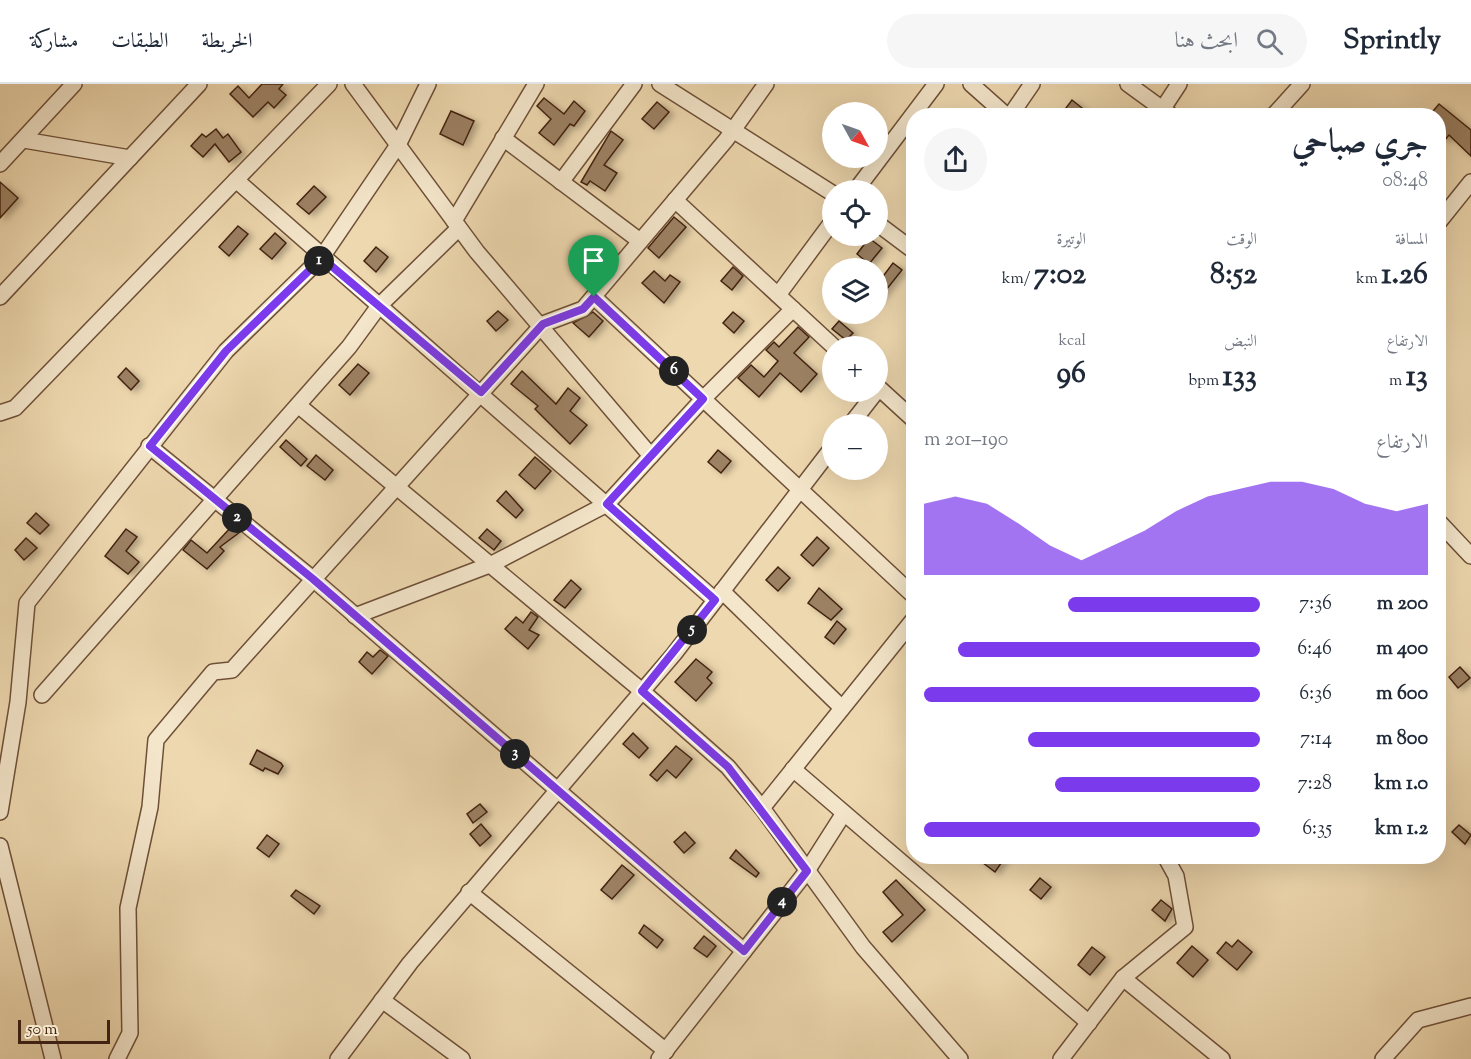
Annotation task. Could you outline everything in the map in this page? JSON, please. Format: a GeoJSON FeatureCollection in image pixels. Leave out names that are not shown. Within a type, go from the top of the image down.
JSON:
{"type":"FeatureCollection","features":[{"type":"Feature","properties":{"kind":"street"},"geometry":{"type":"LineString","coordinates":[[0,164],[74,84]]}},
{"type":"Feature","properties":{"kind":"street"},"geometry":{"type":"LineString","coordinates":[[0,297],[199,84]]}},
{"type":"Feature","properties":{"kind":"street"},"geometry":{"type":"LineString","coordinates":[[0,413],[15,408],[328,84]]}},
{"type":"Feature","properties":{"kind":"street"},"geometry":{"type":"LineString","coordinates":[[352,84],[456,224],[540,327],[651,456]]}},
{"type":"Feature","properties":{"kind":"street"},"geometry":{"type":"LineString","coordinates":[[0,812],[18,702],[27,603],[226,351],[322,258],[398,145],[428,84]]}},
{"type":"Feature","properties":{"kind":"street"},"geometry":{"type":"LineString","coordinates":[[42,694],[349,347],[379,306],[456,224],[503,138],[536,84]]}},
{"type":"Feature","properties":{"kind":"street"},"geometry":{"type":"LineString","coordinates":[[561,182],[634,84]]}},
{"type":"Feature","properties":{"kind":"street"},"geometry":{"type":"LineString","coordinates":[[660,84],[822,187]]}},
{"type":"Feature","properties":{"kind":"street"},"geometry":{"type":"LineString","coordinates":[[117,1059],[130,1033],[128,908],[150,807],[156,740],[213,672],[232,670],[540,327],[583,309],[733,130],[766,84]]}},
{"type":"Feature","properties":{"kind":"street"},"geometry":{"type":"LineString","coordinates":[[918,108],[936,84]]}},
{"type":"Feature","properties":{"kind":"street"},"geometry":{"type":"LineString","coordinates":[[971,84],[999,108]]}},
{"type":"Feature","properties":{"kind":"street"},"geometry":{"type":"LineString","coordinates":[[1014,108],[1032,84]]}},
{"type":"Feature","properties":{"kind":"street"},"geometry":{"type":"LineString","coordinates":[[1128,84],[1158,108]]}},
{"type":"Feature","properties":{"kind":"street"},"geometry":{"type":"LineString","coordinates":[[1167,108],[1179,84]]}},
{"type":"Feature","properties":{"kind":"street"},"geometry":{"type":"LineString","coordinates":[[1280,108],[1302,84]]}},
{"type":"Feature","properties":{"kind":"street"},"geometry":{"type":"LineString","coordinates":[[864,180],[906,124]]}},
{"type":"Feature","properties":{"kind":"street"},"geometry":{"type":"LineString","coordinates":[[503,138],[640,241]]}},
{"type":"Feature","properties":{"kind":"street"},"geometry":{"type":"LineString","coordinates":[[24,140],[130,158]]}},
{"type":"Feature","properties":{"kind":"street"},"geometry":{"type":"LineString","coordinates":[[236,180],[322,258],[481,392],[607,504],[718,596],[843,708]]}},
{"type":"Feature","properties":{"kind":"street"},"geometry":{"type":"LineString","coordinates":[[1446,213],[1471,182]]}},
{"type":"Feature","properties":{"kind":"street"},"geometry":{"type":"LineString","coordinates":[[675,200],[822,336]]}},
{"type":"Feature","properties":{"kind":"street"},"geometry":{"type":"LineString","coordinates":[[888,232],[906,245]]}},
{"type":"Feature","properties":{"kind":"street"},"geometry":{"type":"LineString","coordinates":[[778,295],[822,236]]}},
{"type":"Feature","properties":{"kind":"street"},"geometry":{"type":"LineString","coordinates":[[594,297],[906,589]]}},
{"type":"Feature","properties":{"kind":"street"},"geometry":{"type":"LineString","coordinates":[[355,615],[492,564],[607,504],[703,399],[793,309]]}},
{"type":"Feature","properties":{"kind":"street"},"geometry":{"type":"LineString","coordinates":[[888,398],[906,413]]}},
{"type":"Feature","properties":{"kind":"street"},"geometry":{"type":"LineString","coordinates":[[859,414],[868,402]]}},
{"type":"Feature","properties":{"kind":"street"},"geometry":{"type":"LineString","coordinates":[[298,405],[492,564],[728,767],[762,808],[862,947],[960,1059]]}},
{"type":"Feature","properties":{"kind":"street"},"geometry":{"type":"LineString","coordinates":[[150,446],[313,579],[744,951]]}},
{"type":"Feature","properties":{"kind":"street"},"geometry":{"type":"LineString","coordinates":[[338,1059],[469,892],[642,691],[822,461]]}},
{"type":"Feature","properties":{"kind":"street"},"geometry":{"type":"LineString","coordinates":[[1446,530],[1471,556]]}},
{"type":"Feature","properties":{"kind":"street"},"geometry":{"type":"LineString","coordinates":[[762,808],[906,629]]}},
{"type":"Feature","properties":{"kind":"street"},"geometry":{"type":"LineString","coordinates":[[793,769],[1089,1023]]}},
{"type":"Feature","properties":{"kind":"street"},"geometry":{"type":"LineString","coordinates":[[469,892],[662,1055],[807,871],[844,813]]}},
{"type":"Feature","properties":{"kind":"street"},"geometry":{"type":"LineString","coordinates":[[0,846],[53,1059]]}},
{"type":"Feature","properties":{"kind":"street"},"geometry":{"type":"LineString","coordinates":[[1061,1059],[1123,978],[1185,927],[1176,876],[1169,864]]}},
{"type":"Feature","properties":{"kind":"street"},"geometry":{"type":"LineString","coordinates":[[1123,978],[1222,1059]]}},
{"type":"Feature","properties":{"kind":"street"},"geometry":{"type":"LineString","coordinates":[[382,1000],[462,1059]]}},
{"type":"Feature","properties":{"kind":"street"},"geometry":{"type":"LineString","coordinates":[[1383,1059],[1418,1020],[1471,1006]]}},
{"type":"Feature","properties":{"kind":"building"},"geometry":{"type":"Polygon","coordinates":[[[262,84],[283,84],[279,89],[286,95],[274,108],[268,102],[253,117],[230,94],[238,86],[249,98],[262,84]]]}},
{"type":"Feature","properties":{"kind":"building"},"geometry":{"type":"Polygon","coordinates":[[[544,98],[564,114],[574,101],[585,111],[574,126],[570,124],[554,145],[539,133],[551,119],[537,106],[544,98]]]}},
{"type":"Feature","properties":{"kind":"building"},"geometry":{"type":"Polygon","coordinates":[[[1072,100],[1082,108],[1066,108],[1072,100]]]}},
{"type":"Feature","properties":{"kind":"building"},"geometry":{"type":"Polygon","coordinates":[[[657,102],[669,112],[654,129],[642,119],[657,102]]]}},
{"type":"Feature","properties":{"kind":"building"},"geometry":{"type":"Polygon","coordinates":[[[1446,110],[1471,130],[1471,156],[1449,135],[1446,139],[1446,110]]]}},
{"type":"Feature","properties":{"kind":"building"},"geometry":{"type":"Polygon","coordinates":[[[451,111],[474,121],[463,145],[440,134],[451,111]]]}},
{"type":"Feature","properties":{"kind":"building"},"geometry":{"type":"Polygon","coordinates":[[[216,129],[223,138],[228,134],[241,152],[229,162],[215,144],[203,157],[191,146],[202,134],[206,137],[216,129]]]}},
{"type":"Feature","properties":{"kind":"building"},"geometry":{"type":"Polygon","coordinates":[[[611,131],[623,140],[604,165],[617,173],[605,191],[590,181],[587,185],[581,182],[611,131]]]}},
{"type":"Feature","properties":{"kind":"building"},"geometry":{"type":"Polygon","coordinates":[[[0,182],[18,198],[0,218],[0,182]]]}},
{"type":"Feature","properties":{"kind":"building"},"geometry":{"type":"Polygon","coordinates":[[[314,186],[326,197],[309,214],[297,204],[314,186]]]}},
{"type":"Feature","properties":{"kind":"building"},"geometry":{"type":"Polygon","coordinates":[[[674,217],[686,227],[659,258],[648,248],[674,217]]]}},
{"type":"Feature","properties":{"kind":"building"},"geometry":{"type":"Polygon","coordinates":[[[238,226],[248,234],[229,256],[219,247],[238,226]]]}},
{"type":"Feature","properties":{"kind":"building"},"geometry":{"type":"Polygon","coordinates":[[[275,233],[286,243],[272,259],[260,249],[275,233]]]}},
{"type":"Feature","properties":{"kind":"building"},"geometry":{"type":"Polygon","coordinates":[[[863,246],[882,248],[874,258],[862,258],[857,254],[863,246]]]}},
{"type":"Feature","properties":{"kind":"building"},"geometry":{"type":"Polygon","coordinates":[[[376,247],[388,257],[376,272],[364,261],[376,247]]]}},
{"type":"Feature","properties":{"kind":"building"},"geometry":{"type":"Polygon","coordinates":[[[893,263],[902,270],[888,288],[888,270],[893,263]]]}},
{"type":"Feature","properties":{"kind":"building"},"geometry":{"type":"Polygon","coordinates":[[[733,267],[743,276],[732,290],[721,281],[733,267]]]}},
{"type":"Feature","properties":{"kind":"building"},"geometry":{"type":"Polygon","coordinates":[[[654,271],[665,281],[670,275],[680,282],[664,303],[642,283],[654,271]]]}},
{"type":"Feature","properties":{"kind":"building"},"geometry":{"type":"Polygon","coordinates":[[[498,311],[508,320],[496,331],[487,321],[498,311]]]}},
{"type":"Feature","properties":{"kind":"building"},"geometry":{"type":"Polygon","coordinates":[[[593,312],[603,321],[589,337],[573,323],[593,312]]]}},
{"type":"Feature","properties":{"kind":"building"},"geometry":{"type":"Polygon","coordinates":[[[733,312],[744,321],[734,333],[723,323],[733,312]]]}},
{"type":"Feature","properties":{"kind":"building"},"geometry":{"type":"Polygon","coordinates":[[[836,324],[842,324],[853,333],[850,336],[841,336],[832,329],[836,324]]]}},
{"type":"Feature","properties":{"kind":"building"},"geometry":{"type":"Polygon","coordinates":[[[798,327],[809,337],[794,353],[817,374],[801,392],[780,373],[759,397],[738,378],[751,365],[764,377],[778,361],[766,350],[774,342],[779,347],[798,327]]]}},
{"type":"Feature","properties":{"kind":"building"},"geometry":{"type":"Polygon","coordinates":[[[358,364],[369,373],[350,395],[339,385],[358,364]]]}},
{"type":"Feature","properties":{"kind":"building"},"geometry":{"type":"Polygon","coordinates":[[[126,368],[139,381],[131,390],[118,377],[126,368]]]}},
{"type":"Feature","properties":{"kind":"building"},"geometry":{"type":"Polygon","coordinates":[[[522,371],[556,404],[568,388],[580,398],[570,411],[587,425],[570,444],[535,409],[538,406],[511,384],[522,371]]]}},
{"type":"Feature","properties":{"kind":"building"},"geometry":{"type":"Polygon","coordinates":[[[286,440],[307,459],[301,466],[280,447],[286,440]]]}},
{"type":"Feature","properties":{"kind":"building"},"geometry":{"type":"Polygon","coordinates":[[[718,450],[731,461],[721,473],[708,462],[718,450]]]}},
{"type":"Feature","properties":{"kind":"building"},"geometry":{"type":"Polygon","coordinates":[[[316,455],[333,470],[325,480],[307,466],[316,455]]]}},
{"type":"Feature","properties":{"kind":"building"},"geometry":{"type":"Polygon","coordinates":[[[535,457],[551,471],[535,489],[519,475],[535,457]]]}},
{"type":"Feature","properties":{"kind":"building"},"geometry":{"type":"Polygon","coordinates":[[[506,491],[523,510],[516,518],[497,501],[506,491]]]}},
{"type":"Feature","properties":{"kind":"building"},"geometry":{"type":"Polygon","coordinates":[[[36,513],[49,525],[40,534],[27,523],[36,513]]]}},
{"type":"Feature","properties":{"kind":"building"},"geometry":{"type":"Polygon","coordinates":[[[232,526],[240,532],[220,547],[224,551],[207,569],[183,550],[191,540],[207,553],[232,526]]]}},
{"type":"Feature","properties":{"kind":"building"},"geometry":{"type":"Polygon","coordinates":[[[126,529],[137,537],[126,551],[139,562],[128,574],[105,556],[126,529]]]}},
{"type":"Feature","properties":{"kind":"building"},"geometry":{"type":"Polygon","coordinates":[[[487,529],[501,541],[494,550],[479,538],[487,529]]]}},
{"type":"Feature","properties":{"kind":"building"},"geometry":{"type":"Polygon","coordinates":[[[817,537],[829,548],[813,566],[801,555],[817,537]]]}},
{"type":"Feature","properties":{"kind":"building"},"geometry":{"type":"Polygon","coordinates":[[[26,538],[37,548],[24,560],[15,550],[26,538]]]}},
{"type":"Feature","properties":{"kind":"building"},"geometry":{"type":"Polygon","coordinates":[[[778,567],[790,578],[778,591],[766,580],[778,567]]]}},
{"type":"Feature","properties":{"kind":"building"},"geometry":{"type":"Polygon","coordinates":[[[571,580],[581,589],[565,608],[554,600],[571,580]]]}},
{"type":"Feature","properties":{"kind":"building"},"geometry":{"type":"Polygon","coordinates":[[[819,588],[842,609],[831,620],[808,603],[819,588]]]}},
{"type":"Feature","properties":{"kind":"building"},"geometry":{"type":"Polygon","coordinates":[[[531,612],[538,617],[529,630],[539,635],[528,649],[505,629],[516,617],[523,623],[531,612]]]}},
{"type":"Feature","properties":{"kind":"building"},"geometry":{"type":"Polygon","coordinates":[[[837,621],[846,629],[834,644],[825,637],[837,621]]]}},
{"type":"Feature","properties":{"kind":"building"},"geometry":{"type":"Polygon","coordinates":[[[380,650],[388,656],[372,674],[359,662],[367,652],[373,657],[380,650]]]}},
{"type":"Feature","properties":{"kind":"building"},"geometry":{"type":"Polygon","coordinates":[[[696,659],[712,672],[707,678],[712,683],[696,701],[675,682],[696,659]]]}},
{"type":"Feature","properties":{"kind":"building"},"geometry":{"type":"Polygon","coordinates":[[[1460,667],[1470,678],[1458,688],[1449,677],[1460,667]]]}},
{"type":"Feature","properties":{"kind":"building"},"geometry":{"type":"Polygon","coordinates":[[[633,733],[648,748],[639,758],[623,744],[633,733]]]}},
{"type":"Feature","properties":{"kind":"building"},"geometry":{"type":"Polygon","coordinates":[[[676,746],[692,759],[676,778],[667,770],[657,781],[650,775],[676,746]]]}},
{"type":"Feature","properties":{"kind":"building"},"geometry":{"type":"Polygon","coordinates":[[[257,750],[281,763],[283,766],[278,774],[265,768],[263,771],[250,764],[257,750]]]}},
{"type":"Feature","properties":{"kind":"building"},"geometry":{"type":"Polygon","coordinates":[[[480,804],[487,812],[473,823],[467,814],[480,804]]]}},
{"type":"Feature","properties":{"kind":"building"},"geometry":{"type":"Polygon","coordinates":[[[481,824],[491,836],[480,846],[470,834],[481,824]]]}},
{"type":"Feature","properties":{"kind":"building"},"geometry":{"type":"Polygon","coordinates":[[[1459,825],[1471,835],[1465,844],[1452,832],[1459,825]]]}},
{"type":"Feature","properties":{"kind":"building"},"geometry":{"type":"Polygon","coordinates":[[[685,832],[695,843],[684,853],[674,842],[685,832]]]}},
{"type":"Feature","properties":{"kind":"building"},"geometry":{"type":"Polygon","coordinates":[[[267,835],[279,844],[269,857],[257,848],[267,835]]]}},
{"type":"Feature","properties":{"kind":"building"},"geometry":{"type":"Polygon","coordinates":[[[736,850],[759,873],[756,877],[730,858],[736,850]]]}},
{"type":"Feature","properties":{"kind":"building"},"geometry":{"type":"Polygon","coordinates":[[[984,864],[1000,864],[995,872],[984,864]]]}},
{"type":"Feature","properties":{"kind":"building"},"geometry":{"type":"Polygon","coordinates":[[[622,865],[634,875],[612,899],[601,890],[622,865]]]}},
{"type":"Feature","properties":{"kind":"building"},"geometry":{"type":"Polygon","coordinates":[[[1040,878],[1051,887],[1041,899],[1030,890],[1040,878]]]}},
{"type":"Feature","properties":{"kind":"building"},"geometry":{"type":"Polygon","coordinates":[[[896,880],[925,910],[892,942],[883,932],[903,915],[883,892],[896,880]]]}},
{"type":"Feature","properties":{"kind":"building"},"geometry":{"type":"Polygon","coordinates":[[[296,890],[320,906],[314,914],[291,896],[296,890]]]}},
{"type":"Feature","properties":{"kind":"building"},"geometry":{"type":"Polygon","coordinates":[[[1161,900],[1172,909],[1165,921],[1152,910],[1161,900]]]}},
{"type":"Feature","properties":{"kind":"building"},"geometry":{"type":"Polygon","coordinates":[[[644,925],[663,940],[657,948],[639,933],[644,925]]]}},
{"type":"Feature","properties":{"kind":"building"},"geometry":{"type":"Polygon","coordinates":[[[704,936],[716,946],[707,957],[694,948],[704,936]]]}},
{"type":"Feature","properties":{"kind":"building"},"geometry":{"type":"Polygon","coordinates":[[[1238,940],[1252,952],[1237,970],[1217,953],[1226,942],[1232,947],[1238,940]]]}},
{"type":"Feature","properties":{"kind":"building"},"geometry":{"type":"Polygon","coordinates":[[[1192,946],[1208,960],[1193,977],[1177,963],[1192,946]]]}},
{"type":"Feature","properties":{"kind":"building"},"geometry":{"type":"Polygon","coordinates":[[[1092,947],[1105,957],[1090,975],[1078,965],[1092,947]]]}},
{"type":"Feature","properties":{"kind":"route"},"geometry":{"type":"LineString","coordinates":[[322,258],[481,392],[543,324],[583,309],[594,297],[703,399],[607,504],[715,600],[674,654],[642,691],[728,767],[762,808],[807,871],[744,951],[313,579],[150,446],[226,351],[322,258]]}}]}
